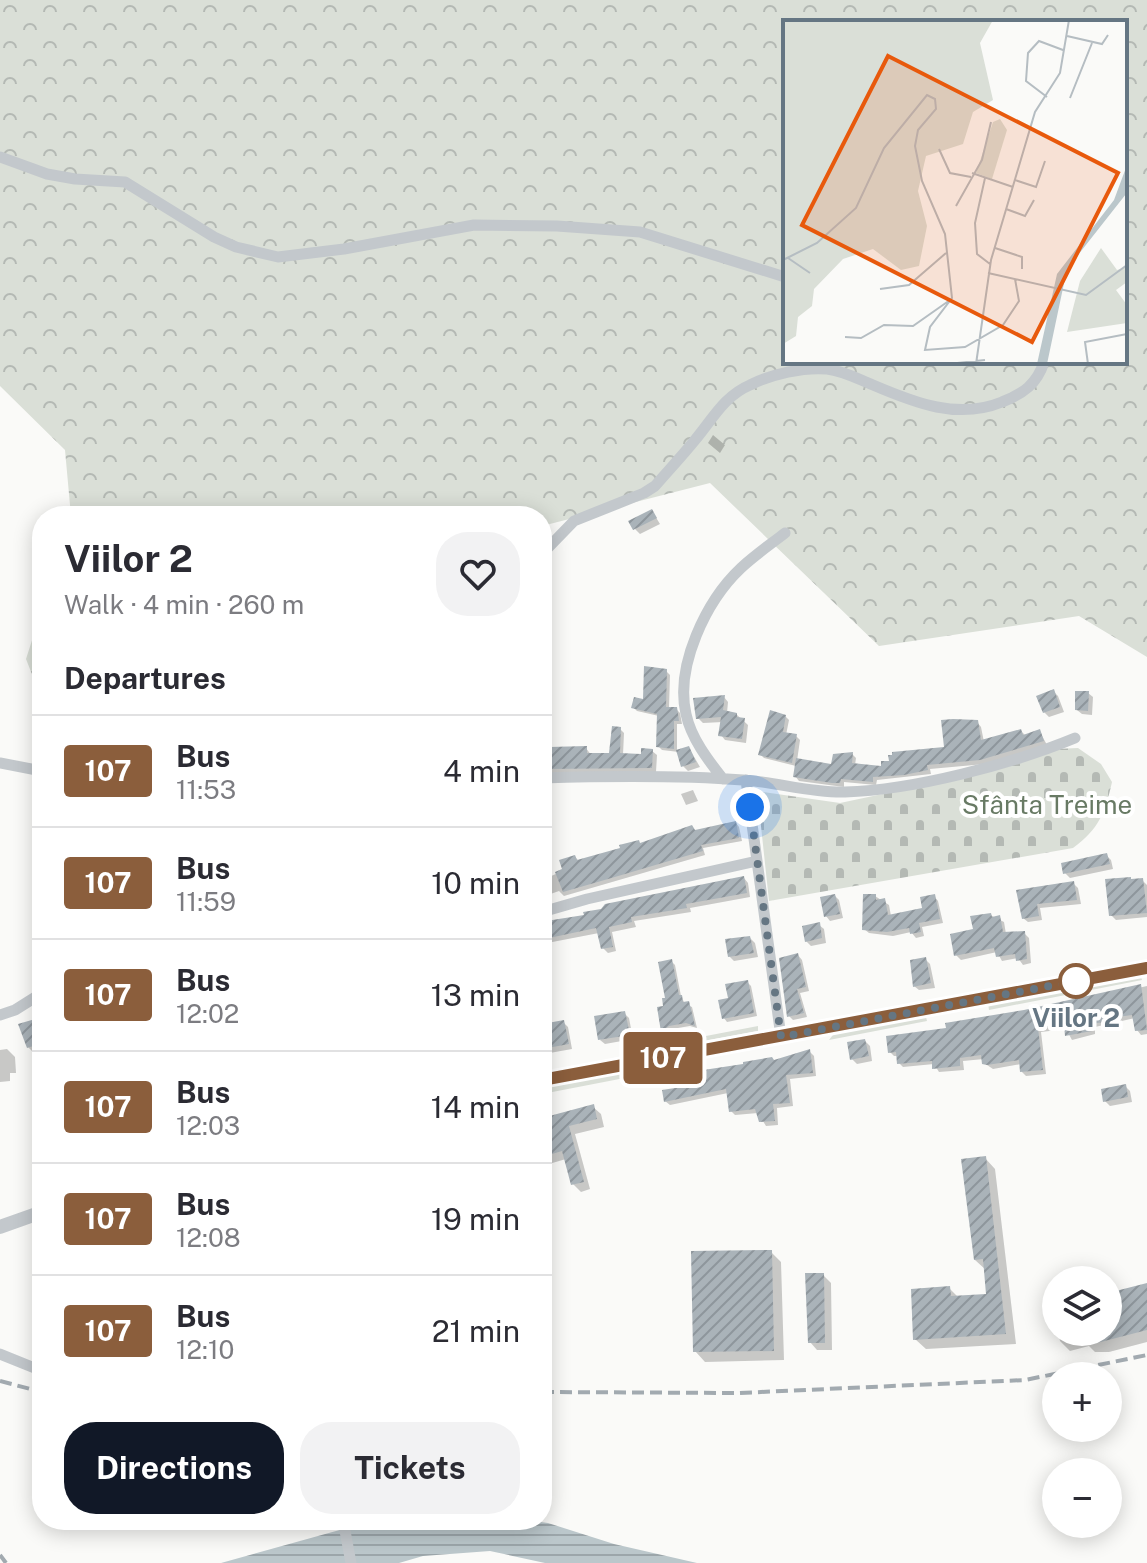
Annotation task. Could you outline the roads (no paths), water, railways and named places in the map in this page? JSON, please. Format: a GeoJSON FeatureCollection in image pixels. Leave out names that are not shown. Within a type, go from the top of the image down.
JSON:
{"type":"FeatureCollection","features":[{"type":"Feature","properties":{"kind":"street"},"geometry":{"type":"LineString","coordinates":[[0,157],[47,174],[125,182],[214,237],[236,247],[278,257],[344,249],[474,225],[557,226],[640,232],[783,276]]}},
{"type":"Feature","properties":{"kind":"street"},"geometry":{"type":"LineString","coordinates":[[552,544],[574,521],[655,486],[723,404],[751,384],[784,373],[826,369],[844,372],[915,403],[961,411],[989,408],[1015,397],[1031,386],[1043,364]]}},
{"type":"Feature","properties":{"kind":"street"},"geometry":{"type":"LineString","coordinates":[[723,779],[696,740],[686,715],[684,687],[689,660],[718,597],[740,569],[785,533]]}},
{"type":"Feature","properties":{"kind":"street"},"geometry":{"type":"LineString","coordinates":[[552,778],[746,780],[790,788],[844,792],[964,773],[1045,751],[1075,738]]}},
{"type":"Feature","properties":{"kind":"street"},"geometry":{"type":"LineString","coordinates":[[0,763],[32,769]]}},
{"type":"Feature","properties":{"kind":"street"},"geometry":{"type":"LineString","coordinates":[[746,780],[781,1037]]}},
{"type":"Feature","properties":{"kind":"street"},"geometry":{"type":"LineString","coordinates":[[552,909],[757,861]]}},
{"type":"Feature","properties":{"kind":"street"},"geometry":{"type":"LineString","coordinates":[[552,1078],[1147,968]]}},
{"type":"Feature","properties":{"kind":"street"},"geometry":{"type":"LineString","coordinates":[[0,1015],[32,999]]}},
{"type":"Feature","properties":{"kind":"street"},"geometry":{"type":"LineString","coordinates":[[0,1006],[15,1010]]}},
{"type":"Feature","properties":{"kind":"street"},"geometry":{"type":"LineString","coordinates":[[0,1227],[32,1216]]}},
{"type":"Feature","properties":{"kind":"street"},"geometry":{"type":"LineString","coordinates":[[0,1354],[32,1367]]}},
{"type":"Feature","properties":{"kind":"street"},"geometry":{"type":"LineString","coordinates":[[345,1530],[351,1563]]}},
{"type":"Feature","properties":{"kind":"railway"},"geometry":{"type":"LineString","coordinates":[[552,1392],[739,1393],[1025,1380],[1147,1355]]}},
{"type":"Feature","properties":{"kind":"railway"},"geometry":{"type":"LineString","coordinates":[[0,1381],[32,1389]]}},
{"type":"Feature","properties":{"kind":"railway"},"geometry":{"type":"LineString","coordinates":[[0,1555],[6,1563]]}},
{"type":"Feature","properties":{"kind":"place","name":"Viilor 2"},"geometry":{"type":"Point","coordinates":[1076,981]}},
{"type":"Feature","properties":{"kind":"park label","name":"Sfânta Treime"},"geometry":{"type":"Point","coordinates":[1047,804]}}]}
